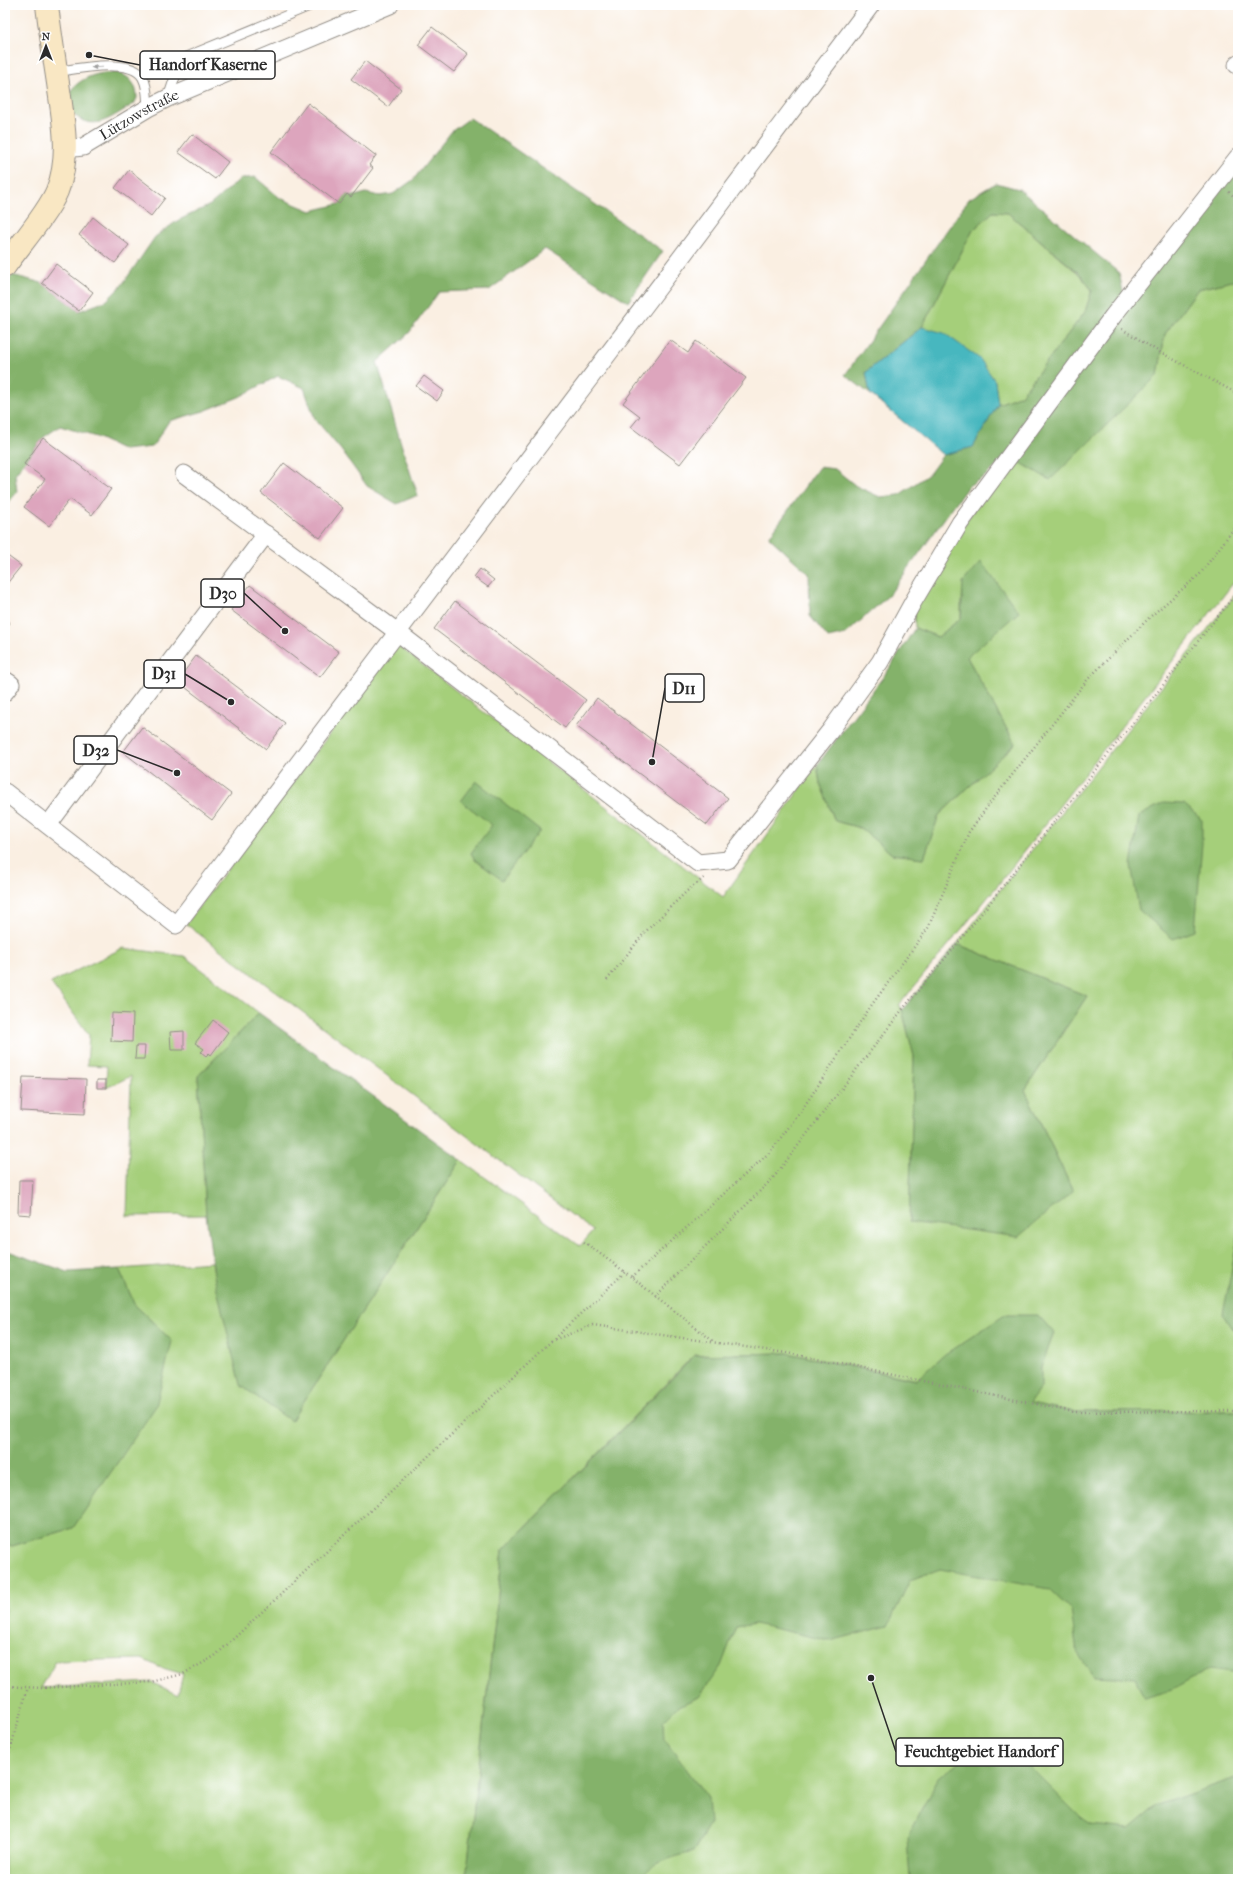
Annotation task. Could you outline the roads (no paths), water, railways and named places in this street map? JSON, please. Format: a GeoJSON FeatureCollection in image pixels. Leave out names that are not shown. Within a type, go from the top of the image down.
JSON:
{"type":"FeatureCollection","features":[{"type":"Feature","properties":{"kind":"street"},"geometry":{"type":"LineString","coordinates":[[5,266],[57,192],[63,172],[66,149],[63,117],[46,5]]}},
{"type":"Feature","properties":{"kind":"street"},"geometry":{"type":"LineString","coordinates":[[5,792],[176,925],[396,631],[678,263],[871,5]]}},
{"type":"Feature","properties":{"kind":"street","name":"Lützowstraße"},"geometry":{"type":"LineString","coordinates":[[66,149],[82,147],[148,108],[168,98],[383,6]]}},
{"type":"Feature","properties":{"kind":"street"},"geometry":{"type":"LineString","coordinates":[[184,474],[396,631],[698,863],[728,860],[830,731],[880,662],[913,602],[960,523],[1109,321],[1238,157]]}},
{"type":"Feature","properties":{"kind":"street"},"geometry":{"type":"LineString","coordinates":[[48,826],[266,534]]}},
{"type":"Feature","properties":{"kind":"street"},"geometry":{"type":"LineString","coordinates":[[5,680],[11,684],[5,692]]}},
{"type":"Feature","properties":{"kind":"lane"},"geometry":{"type":"LineString","coordinates":[[168,98],[181,59],[312,5]]}},
{"type":"Feature","properties":{"kind":"lane"},"geometry":{"type":"LineString","coordinates":[[56,72],[80,68],[113,66],[125,66],[137,70],[143,77],[146,88],[148,108]]}},
{"type":"Feature","properties":{"kind":"water"},"geometry":{"type":"Polygon","coordinates":[[[922,327],[944,333],[980,359],[995,381],[998,404],[973,447],[943,455],[870,394],[866,372],[922,327]]]}},
{"type":"Feature","properties":{"kind":"place","name":"Handorf Kaserne"},"geometry":{"type":"Point","coordinates":[89,55]}},
{"type":"Feature","properties":{"kind":"place","name":"D30"},"geometry":{"type":"Point","coordinates":[285,631]}},
{"type":"Feature","properties":{"kind":"place","name":"D31"},"geometry":{"type":"Point","coordinates":[231,702]}},
{"type":"Feature","properties":{"kind":"place","name":"D11"},"geometry":{"type":"Point","coordinates":[652,762]}},
{"type":"Feature","properties":{"kind":"place","name":"D32"},"geometry":{"type":"Point","coordinates":[177,773]}},
{"type":"Feature","properties":{"kind":"place","name":"Feuchtgebiet Handorf"},"geometry":{"type":"Point","coordinates":[871,1678]}}]}
